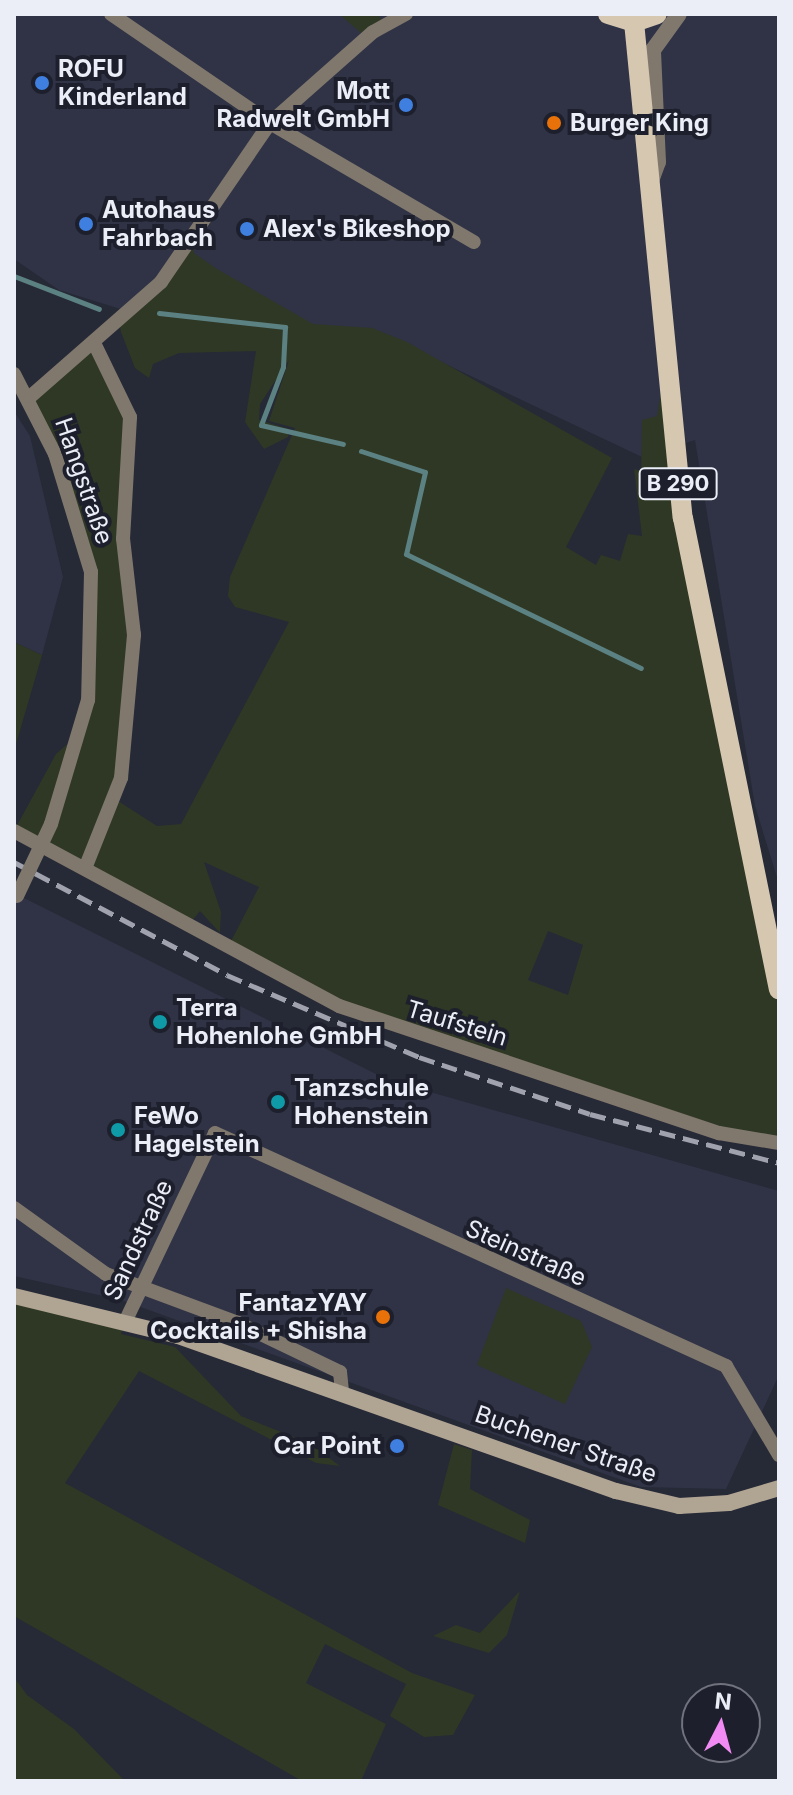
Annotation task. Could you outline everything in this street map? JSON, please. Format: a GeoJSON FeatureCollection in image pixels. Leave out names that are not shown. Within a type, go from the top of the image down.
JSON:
{"type":"FeatureCollection","features":[{"type":"Feature","properties":{"kind":"main road"},"geometry":{"type":"LineString","coordinates":[[608,14],[634,22],[657,14]]}},
{"type":"Feature","properties":{"kind":"main road","name":"B 290"},"geometry":{"type":"LineString","coordinates":[[634,22],[688,548],[779,989]]}},
{"type":"Feature","properties":{"kind":"main road","name":"Buchener Straße"},"geometry":{"type":"LineString","coordinates":[[14,1296],[125,1322],[342,1390],[629,1494],[679,1506],[729,1503],[779,1488]]}},
{"type":"Feature","properties":{"kind":"street"},"geometry":{"type":"LineString","coordinates":[[111,14],[270,123],[474,242]]}},
{"type":"Feature","properties":{"kind":"street"},"geometry":{"type":"LineString","coordinates":[[31,396],[95,345],[161,282],[270,123],[373,32],[406,14]]}},
{"type":"Feature","properties":{"kind":"street"},"geometry":{"type":"LineString","coordinates":[[650,183],[658,162],[653,50],[679,14]]}},
{"type":"Feature","properties":{"kind":"street"},"geometry":{"type":"LineString","coordinates":[[86,866],[121,778],[134,635],[123,539],[130,417],[95,345]]}},
{"type":"Feature","properties":{"kind":"street","name":"Hangstraße"},"geometry":{"type":"LineString","coordinates":[[14,374],[31,396],[83,529],[95,636],[74,763],[51,824],[15,899]]}},
{"type":"Feature","properties":{"kind":"street","name":"Taufstein"},"geometry":{"type":"LineString","coordinates":[[14,831],[86,866],[353,1012],[719,1133],[779,1143]]}},
{"type":"Feature","properties":{"kind":"street","name":"Sandstraße"},"geometry":{"type":"LineString","coordinates":[[125,1322],[136,1289],[215,1133]]}},
{"type":"Feature","properties":{"kind":"street","name":"Steinstraße"},"geometry":{"type":"LineString","coordinates":[[215,1133],[733,1373],[779,1455]]}},
{"type":"Feature","properties":{"kind":"street"},"geometry":{"type":"LineString","coordinates":[[14,1208],[136,1289],[238,1323],[340,1372],[342,1390]]}},
{"type":"Feature","properties":{"kind":"shaded area"},"geometry":{"type":"Polygon","coordinates":[[[14,14],[779,14],[779,884],[755,806],[695,440],[642,457],[418,351],[140,315],[59,290],[14,259],[14,14]]]}},
{"type":"Feature","properties":{"kind":"shaded area"},"geometry":{"type":"Polygon","coordinates":[[[14,411],[30,436],[63,577],[42,655],[14,642],[14,411]]]}},
{"type":"Feature","properties":{"kind":"shaded area"},"geometry":{"type":"Polygon","coordinates":[[[14,893],[388,1080],[779,1191],[779,1375],[726,1489],[641,1487],[121,1300],[14,1276],[14,893]]]}},
{"type":"Feature","properties":{"kind":"green space"},"geometry":{"type":"Polygon","coordinates":[[[339,14],[378,14],[385,26],[367,38],[339,14]]]}},
{"type":"Feature","properties":{"kind":"green space"},"geometry":{"type":"Polygon","coordinates":[[[192,237],[194,253],[313,324],[372,328],[407,342],[612,458],[566,547],[596,565],[601,555],[620,561],[628,534],[642,536],[634,469],[641,471],[642,420],[657,416],[664,374],[779,989],[779,1143],[421,1039],[227,949],[259,887],[204,862],[221,912],[220,933],[200,911],[187,927],[14,831],[56,754],[81,732],[91,572],[31,396],[95,345],[127,401],[123,539],[134,635],[115,799],[157,826],[181,824],[289,622],[235,607],[228,596],[230,577],[295,428],[269,421],[289,360],[260,404],[259,420],[289,429],[288,437],[264,449],[245,422],[256,351],[179,353],[153,364],[149,378],[135,368],[119,322],[192,237]],[[548,931],[528,980],[568,995],[583,945],[548,931]]]}},
{"type":"Feature","properties":{"kind":"green space"},"geometry":{"type":"Polygon","coordinates":[[[14,642],[42,655],[14,751],[14,642]]]}},
{"type":"Feature","properties":{"kind":"green space"},"geometry":{"type":"Polygon","coordinates":[[[506,1288],[581,1321],[592,1347],[565,1404],[477,1365],[506,1288]]]}},
{"type":"Feature","properties":{"kind":"green space"},"geometry":{"type":"Polygon","coordinates":[[[14,1296],[125,1322],[121,1334],[175,1347],[241,1416],[309,1443],[340,1466],[316,1463],[139,1371],[65,1483],[412,1673],[475,1695],[453,1735],[424,1737],[390,1716],[406,1684],[325,1644],[306,1683],[386,1724],[361,1781],[302,1781],[14,1616],[14,1296]]]}},
{"type":"Feature","properties":{"kind":"green space"},"geometry":{"type":"Polygon","coordinates":[[[454,1444],[472,1450],[470,1489],[530,1520],[525,1543],[438,1505],[454,1444]]]}},
{"type":"Feature","properties":{"kind":"green space"},"geometry":{"type":"Polygon","coordinates":[[[520,1591],[507,1635],[489,1653],[433,1636],[456,1625],[480,1633],[520,1591]]]}},
{"type":"Feature","properties":{"kind":"green space"},"geometry":{"type":"Polygon","coordinates":[[[14,1677],[27,1695],[74,1729],[125,1781],[14,1781],[14,1677]]]}},
{"type":"Feature","properties":{"kind":"waterway"},"geometry":{"type":"LineString","coordinates":[[14,276],[99,309]]}},
{"type":"Feature","properties":{"kind":"waterway"},"geometry":{"type":"LineString","coordinates":[[159,313],[285,327],[283,367],[261,425],[343,444]]}},
{"type":"Feature","properties":{"kind":"waterway"},"geometry":{"type":"LineString","coordinates":[[361,451],[425,472],[406,554],[641,668]]}},
{"type":"Feature","properties":{"kind":"railway"},"geometry":{"type":"LineString","coordinates":[[14,862],[227,975],[419,1057],[590,1114],[779,1163]]}},
{"type":"Feature","properties":{"kind":"place","name":"ROFU Kinderland"},"geometry":{"type":"Point","coordinates":[42,83]}},
{"type":"Feature","properties":{"kind":"place","name":"Mott Radwelt GmbH"},"geometry":{"type":"Point","coordinates":[406,105]}},
{"type":"Feature","properties":{"kind":"place","name":"Burger King"},"geometry":{"type":"Point","coordinates":[554,123]}},
{"type":"Feature","properties":{"kind":"place","name":"Autohaus Fahrbach"},"geometry":{"type":"Point","coordinates":[86,224]}},
{"type":"Feature","properties":{"kind":"place","name":"Alex's Bikeshop"},"geometry":{"type":"Point","coordinates":[247,229]}},
{"type":"Feature","properties":{"kind":"place","name":"Terra Hohenlohe GmbH"},"geometry":{"type":"Point","coordinates":[160,1022]}},
{"type":"Feature","properties":{"kind":"place","name":"Tanzschule Hohenstein"},"geometry":{"type":"Point","coordinates":[278,1102]}},
{"type":"Feature","properties":{"kind":"place","name":"FeWo Hagelstein"},"geometry":{"type":"Point","coordinates":[118,1130]}},
{"type":"Feature","properties":{"kind":"place","name":"FantazYAY Cocktails + Shisha"},"geometry":{"type":"Point","coordinates":[383,1317]}},
{"type":"Feature","properties":{"kind":"place","name":"Car Point"},"geometry":{"type":"Point","coordinates":[397,1446]}}]}
